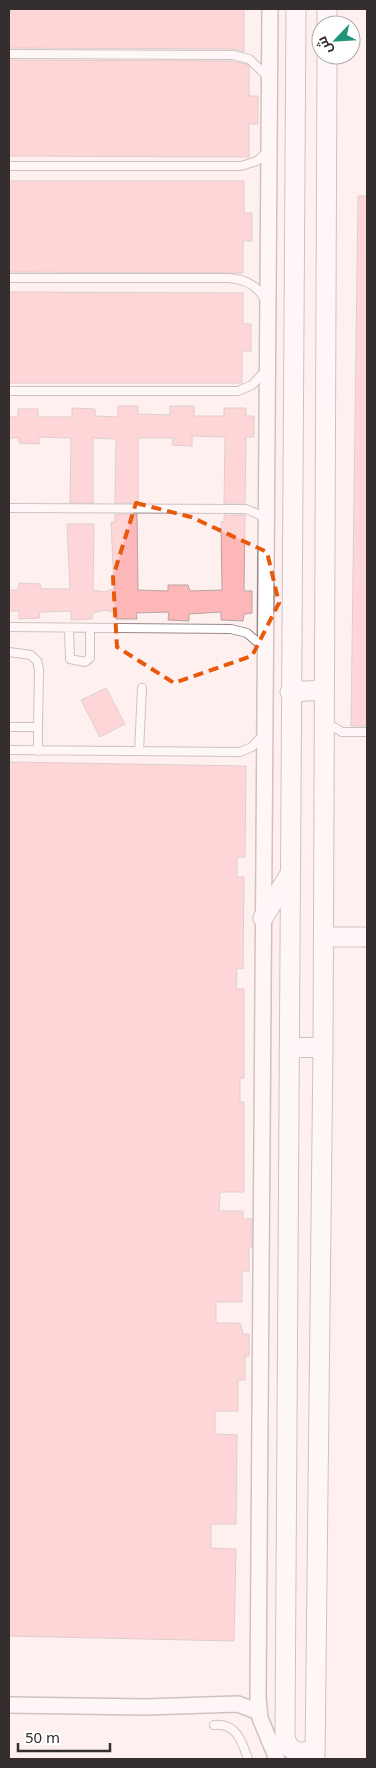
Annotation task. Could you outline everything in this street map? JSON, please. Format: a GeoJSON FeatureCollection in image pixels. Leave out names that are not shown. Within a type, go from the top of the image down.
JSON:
{"type":"FeatureCollection","features":[{"type":"Feature","properties":{"kind":"street"},"geometry":{"type":"LineString","coordinates":[[270,9],[267,518],[264,649],[259,1712],[276,1759]]}},
{"type":"Feature","properties":{"kind":"street"},"geometry":{"type":"LineString","coordinates":[[296,9],[290,692],[285,1736],[288,1746],[296,1752],[315,1753],[324,937],[327,65]]}},
{"type":"Feature","properties":{"kind":"street"},"geometry":{"type":"LineString","coordinates":[[290,692],[324,690]]}},
{"type":"Feature","properties":{"kind":"street"},"geometry":{"type":"LineString","coordinates":[[264,918],[289,876]]}},
{"type":"Feature","properties":{"kind":"street"},"geometry":{"type":"LineString","coordinates":[[324,937],[367,937]]}},
{"type":"Feature","properties":{"kind":"street"},"geometry":{"type":"LineString","coordinates":[[289,1048],[323,1047]]}},
{"type":"Feature","properties":{"kind":"street"},"geometry":{"type":"LineString","coordinates":[[9,1705],[145,1707],[238,1704],[259,1712]]}},
{"type":"Feature","properties":{"kind":"lane"},"geometry":{"type":"LineString","coordinates":[[9,54],[241,56],[249,59],[262,69],[270,84]]}},
{"type":"Feature","properties":{"kind":"lane"},"geometry":{"type":"LineString","coordinates":[[9,166],[241,166],[257,161],[269,149]]}},
{"type":"Feature","properties":{"kind":"lane"},"geometry":{"type":"LineString","coordinates":[[9,278],[237,278],[259,291],[268,305]]}},
{"type":"Feature","properties":{"kind":"lane"},"geometry":{"type":"LineString","coordinates":[[9,391],[238,391],[246,389],[259,380],[267,366]]}},
{"type":"Feature","properties":{"kind":"lane"},"geometry":{"type":"LineString","coordinates":[[9,508],[246,509],[267,518]]}},
{"type":"Feature","properties":{"kind":"lane"},"geometry":{"type":"LineString","coordinates":[[9,627],[231,629],[254,637],[264,649]]}},
{"type":"Feature","properties":{"kind":"lane"},"geometry":{"type":"LineString","coordinates":[[69,628],[70,660],[85,662],[90,658],[90,628]]}},
{"type":"Feature","properties":{"kind":"lane"},"geometry":{"type":"LineString","coordinates":[[9,652],[27,653],[37,661],[39,669],[38,750]]}},
{"type":"Feature","properties":{"kind":"lane"},"geometry":{"type":"LineString","coordinates":[[138,751],[142,688]]}},
{"type":"Feature","properties":{"kind":"lane"},"geometry":{"type":"LineString","coordinates":[[324,720],[342,732],[367,732]]}},
{"type":"Feature","properties":{"kind":"lane"},"geometry":{"type":"LineString","coordinates":[[9,727],[38,727]]}},
{"type":"Feature","properties":{"kind":"lane"},"geometry":{"type":"LineString","coordinates":[[9,750],[240,752],[258,742],[265,731]]}},
{"type":"Feature","properties":{"kind":"lane"},"geometry":{"type":"LineString","coordinates":[[214,1725],[227,1726],[238,1734],[248,1759]]}},
{"type":"Feature","properties":{"kind":"highlighted area"},"geometry":{"type":"Polygon","coordinates":[[[136,503],[191,517],[267,552],[279,603],[252,656],[174,683],[117,647],[113,577],[136,503]]]}},
{"type":"Feature","properties":{"kind":"building"},"geometry":{"type":"Polygon","coordinates":[[[9,9],[244,9],[244,52],[233,49],[9,48],[9,9]]]}},
{"type":"Feature","properties":{"kind":"building"},"geometry":{"type":"Polygon","coordinates":[[[9,60],[232,61],[246,64],[249,67],[249,96],[258,96],[258,124],[249,124],[249,157],[9,156],[9,60]]]}},
{"type":"Feature","properties":{"kind":"building"},"geometry":{"type":"Polygon","coordinates":[[[9,181],[244,181],[244,213],[252,213],[252,241],[243,241],[243,273],[9,272],[9,181]]]}},
{"type":"Feature","properties":{"kind":"building"},"geometry":{"type":"Polygon","coordinates":[[[358,196],[367,196],[367,726],[351,726],[358,196]]]}},
{"type":"Feature","properties":{"kind":"building"},"geometry":{"type":"Polygon","coordinates":[[[9,292],[243,293],[243,324],[251,324],[251,351],[242,351],[242,383],[9,383],[9,292]]]}},
{"type":"Feature","properties":{"kind":"building"},"geometry":{"type":"Polygon","coordinates":[[[118,406],[138,406],[138,414],[170,415],[170,406],[194,406],[194,416],[224,416],[224,408],[246,408],[246,416],[254,416],[254,437],[246,437],[245,503],[224,503],[225,437],[192,436],[192,446],[172,445],[173,438],[138,438],[138,503],[115,503],[116,439],[93,438],[93,503],[70,503],[71,438],[39,437],[39,444],[19,443],[19,438],[9,438],[9,417],[18,417],[18,409],[38,409],[38,417],[72,417],[72,408],[95,409],[95,416],[118,417],[118,406]]]}},
{"type":"Feature","properties":{"kind":"building"},"geometry":{"type":"Polygon","coordinates":[[[115,514],[137,514],[138,590],[168,591],[168,585],[188,585],[190,591],[222,590],[221,522],[224,522],[224,515],[245,515],[244,591],[252,591],[252,613],[244,614],[243,621],[221,620],[221,612],[189,614],[189,621],[168,620],[169,612],[136,613],[137,619],[116,619],[114,612],[105,610],[93,613],[92,619],[71,620],[71,611],[40,612],[39,618],[19,619],[19,611],[9,611],[9,590],[18,590],[19,583],[40,584],[41,589],[70,589],[67,524],[94,524],[93,590],[104,592],[114,589],[111,522],[115,522],[115,514]]]}},
{"type":"Feature","properties":{"kind":"building"},"geometry":{"type":"Polygon","coordinates":[[[106,688],[125,724],[100,737],[81,700],[106,688]]]}},
{"type":"Feature","properties":{"kind":"building"},"geometry":{"type":"Polygon","coordinates":[[[9,762],[246,766],[245,857],[237,857],[237,877],[244,877],[243,969],[237,968],[236,989],[244,989],[244,1078],[240,1078],[240,1102],[244,1102],[244,1192],[220,1192],[219,1211],[243,1211],[243,1219],[252,1219],[252,1247],[249,1247],[249,1271],[242,1271],[242,1302],[216,1302],[216,1323],[240,1323],[243,1334],[249,1334],[249,1356],[245,1356],[245,1380],[238,1380],[238,1411],[215,1411],[215,1434],[237,1435],[236,1524],[211,1524],[211,1548],[236,1549],[234,1641],[9,1636],[9,762]]]}}]}
